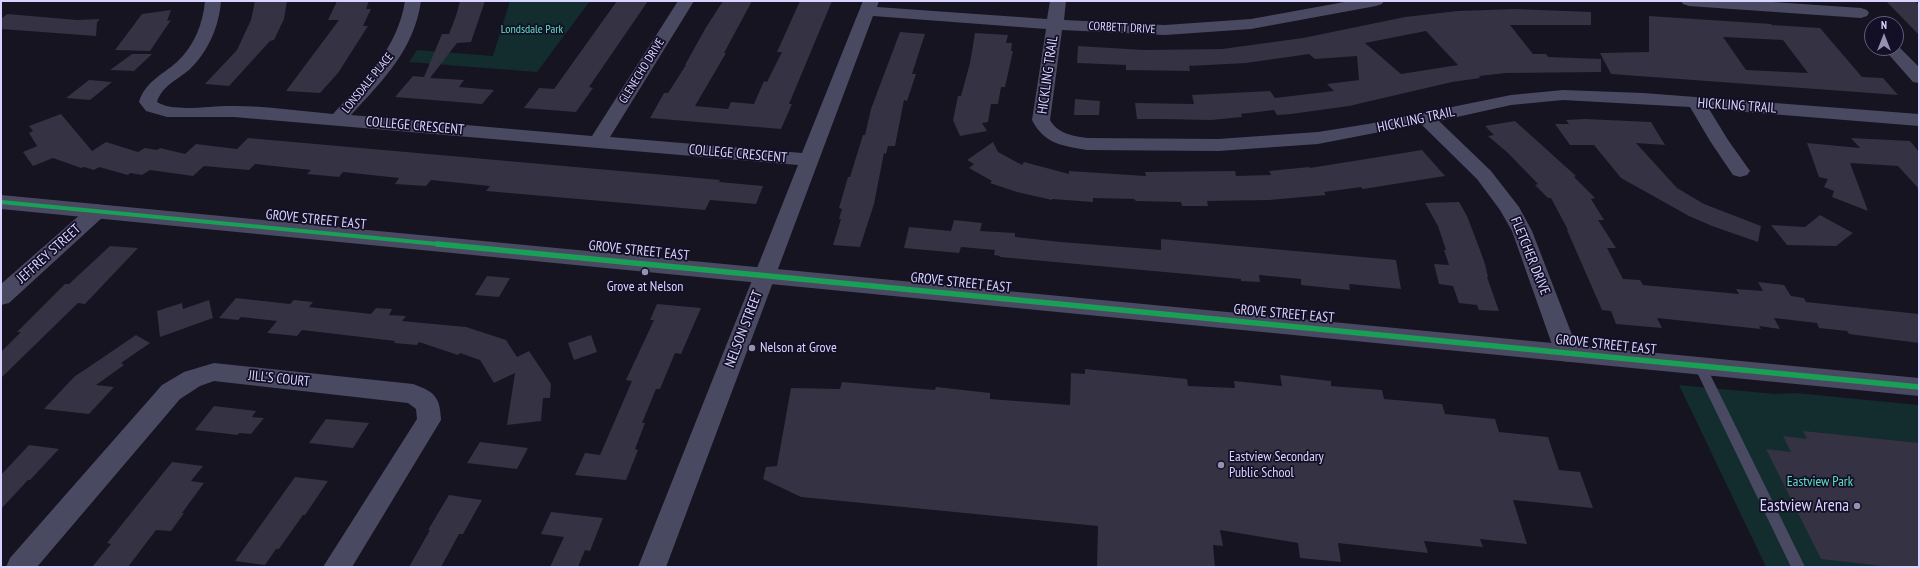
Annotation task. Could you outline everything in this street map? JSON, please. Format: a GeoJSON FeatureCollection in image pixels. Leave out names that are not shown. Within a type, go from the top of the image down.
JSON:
{"type":"FeatureCollection","features":[{"type":"Feature","properties":{"kind":"street","name":"COLLEGE CRESCENT"},"geometry":{"type":"LineString","coordinates":[[213,1],[212,13],[204,37],[184,65],[154,90],[149,97],[148,102],[152,108],[164,111],[234,111],[338,119],[810,160]]}},
{"type":"Feature","properties":{"kind":"street","name":"LONSDALE PLACE"},"geometry":{"type":"LineString","coordinates":[[338,119],[374,79],[394,51],[409,22],[413,1]]}},
{"type":"Feature","properties":{"kind":"street","name":"GLENECHO DRIVE"},"geometry":{"type":"LineString","coordinates":[[597,142],[686,1]]}},
{"type":"Feature","properties":{"kind":"street","name":"HICKLING TRAIL"},"geometry":{"type":"LineString","coordinates":[[1058,1],[1041,120],[1044,128],[1052,135],[1068,141],[1087,144],[1164,146],[1262,143],[1343,134],[1511,100],[1563,95],[1643,98],[1919,120]]}},
{"type":"Feature","properties":{"kind":"street","name":"CORBETT DRIVE"},"geometry":{"type":"LineString","coordinates":[[869,6],[1055,24],[1145,30],[1214,27],[1271,21],[1376,1]]}},
{"type":"Feature","properties":{"kind":"street"},"geometry":{"type":"LineString","coordinates":[[1690,1],[1864,19]]}},
{"type":"Feature","properties":{"kind":"street"},"geometry":{"type":"LineString","coordinates":[[1850,1],[1864,16]]}},
{"type":"Feature","properties":{"kind":"street","name":"NELSON STREET"},"geometry":{"type":"LineString","coordinates":[[652,567],[869,6]]}},
{"type":"Feature","properties":{"kind":"street"},"geometry":{"type":"LineString","coordinates":[[1899,56],[1919,78]]}},
{"type":"Feature","properties":{"kind":"street"},"geometry":{"type":"LineString","coordinates":[[1697,103],[1719,141],[1740,171]]}},
{"type":"Feature","properties":{"kind":"street","name":"FLETCHER DRIVE"},"geometry":{"type":"LineString","coordinates":[[1425,118],[1484,175],[1509,207],[1522,231],[1567,353]]}},
{"type":"Feature","properties":{"kind":"street","name":"GROVE STREET EAST"},"geometry":{"type":"LineString","coordinates":[[1,202],[1919,387]]}},
{"type":"Feature","properties":{"kind":"street","name":"JEFFREY STREET"},"geometry":{"type":"LineString","coordinates":[[1,297],[96,211]]}},
{"type":"Feature","properties":{"kind":"street","name":"JILL'S COURT"},"geometry":{"type":"LineString","coordinates":[[20,567],[171,392],[192,379],[214,372],[413,394],[428,404],[429,420],[337,567]]}},
{"type":"Feature","properties":{"kind":"lane"},"geometry":{"type":"LineString","coordinates":[[1700,366],[1798,567]]}},
{"type":"Feature","properties":{"kind":"green space","name":"Londsdale Park"},"geometry":{"type":"Polygon","coordinates":[[[510,1],[590,1],[537,72],[409,62],[417,50],[493,56],[510,1]]]}},
{"type":"Feature","properties":{"kind":"green space","name":"Eastview Park"},"geometry":{"type":"Polygon","coordinates":[[[1679,385],[1775,394],[1795,393],[1919,405],[1919,567],[1766,567],[1679,385]]]}},
{"type":"Feature","properties":{"kind":"building"},"geometry":{"type":"Polygon","coordinates":[[[255,1],[287,1],[284,19],[274,40],[270,41],[229,86],[205,84],[237,50],[251,20],[255,1]]]}},
{"type":"Feature","properties":{"kind":"building"},"geometry":{"type":"Polygon","coordinates":[[[337,1],[369,1],[366,9],[371,9],[363,26],[368,26],[338,73],[320,93],[286,91],[339,20],[328,20],[337,1]]]}},
{"type":"Feature","properties":{"kind":"building"},"geometry":{"type":"Polygon","coordinates":[[[460,1],[485,1],[471,42],[457,43],[430,78],[464,80],[459,87],[494,90],[482,104],[395,97],[413,76],[424,77],[442,34],[449,34],[460,1]]]}},
{"type":"Feature","properties":{"kind":"building"},"geometry":{"type":"Polygon","coordinates":[[[617,1],[648,1],[589,87],[593,88],[576,112],[524,108],[539,88],[554,89],[617,1]]]}},
{"type":"Feature","properties":{"kind":"building"},"geometry":{"type":"Polygon","coordinates":[[[723,1],[752,1],[724,53],[726,53],[695,106],[728,109],[731,102],[754,104],[764,81],[767,82],[782,52],[777,52],[800,1],[832,1],[789,104],[792,104],[781,129],[650,118],[664,93],[668,93],[686,65],[705,29],[723,1]]]}},
{"type":"Feature","properties":{"kind":"building"},"geometry":{"type":"Polygon","coordinates":[[[1886,1],[1915,1],[1919,5],[1919,35],[1904,20],[1904,16],[1901,16],[1886,1]]]}},
{"type":"Feature","properties":{"kind":"building"},"geometry":{"type":"Polygon","coordinates":[[[1515,9],[1591,12],[1591,25],[1510,25],[1533,54],[1546,54],[1548,57],[1601,59],[1601,72],[1506,73],[1479,76],[1480,78],[1452,82],[1349,106],[1291,114],[1277,115],[1274,110],[1241,114],[1242,117],[1211,120],[1137,119],[1135,103],[1194,104],[1192,95],[1270,91],[1275,98],[1334,91],[1327,84],[1359,80],[1357,56],[1315,59],[1309,54],[1246,63],[1189,66],[1190,71],[1126,70],[1126,65],[1077,63],[1078,46],[1144,50],[1222,49],[1303,38],[1405,17],[1458,11],[1515,9]],[[1426,31],[1365,43],[1401,74],[1458,65],[1426,31]]]}},
{"type":"Feature","properties":{"kind":"building"},"geometry":{"type":"Polygon","coordinates":[[[171,10],[167,21],[171,20],[150,51],[115,50],[142,14],[171,10]]]}},
{"type":"Feature","properties":{"kind":"building"},"geometry":{"type":"Polygon","coordinates":[[[7,14],[77,20],[100,19],[97,22],[96,36],[1,29],[1,19],[7,14]]]}},
{"type":"Feature","properties":{"kind":"building"},"geometry":{"type":"Polygon","coordinates":[[[1649,16],[1771,24],[1777,32],[1772,25],[1820,28],[1862,77],[1883,78],[1898,95],[1611,74],[1600,53],[1649,52],[1649,16]],[[1723,37],[1746,70],[1808,73],[1783,40],[1723,37]]]}},
{"type":"Feature","properties":{"kind":"building"},"geometry":{"type":"Polygon","coordinates":[[[900,32],[925,34],[912,74],[916,74],[907,101],[904,100],[895,146],[888,146],[886,154],[884,153],[874,204],[860,247],[833,245],[841,219],[839,219],[842,209],[839,208],[848,177],[850,177],[863,135],[865,135],[871,109],[900,32]]]}},
{"type":"Feature","properties":{"kind":"building"},"geometry":{"type":"Polygon","coordinates":[[[975,33],[1008,35],[1006,43],[1012,43],[1011,51],[1013,51],[1005,87],[1001,87],[998,104],[991,104],[988,122],[982,123],[987,131],[960,136],[953,120],[958,96],[961,96],[970,63],[975,33]]]}},
{"type":"Feature","properties":{"kind":"building"},"geometry":{"type":"Polygon","coordinates":[[[132,54],[152,54],[134,71],[110,70],[132,54]]]}},
{"type":"Feature","properties":{"kind":"building"},"geometry":{"type":"Polygon","coordinates":[[[89,80],[112,82],[90,100],[66,98],[89,80]]]}},
{"type":"Feature","properties":{"kind":"building"},"geometry":{"type":"Polygon","coordinates":[[[1075,99],[1100,101],[1099,115],[1074,115],[1075,99]]]}},
{"type":"Feature","properties":{"kind":"building"},"geometry":{"type":"Polygon","coordinates":[[[61,114],[92,151],[106,142],[138,152],[145,148],[157,150],[160,148],[185,154],[196,144],[237,149],[248,138],[688,177],[720,180],[719,182],[763,186],[756,204],[710,200],[705,210],[486,191],[490,186],[431,180],[426,186],[395,184],[399,178],[343,172],[339,177],[307,174],[311,170],[255,164],[249,170],[204,166],[193,176],[150,170],[142,175],[130,173],[128,175],[99,167],[94,170],[84,167],[81,168],[53,158],[33,166],[23,152],[37,146],[29,133],[33,131],[29,126],[61,114]]]}},
{"type":"Feature","properties":{"kind":"building"},"geometry":{"type":"Polygon","coordinates":[[[1585,119],[1651,122],[1665,145],[1636,143],[1677,188],[1704,204],[1761,226],[1758,242],[1712,226],[1689,216],[1621,178],[1594,145],[1570,145],[1555,124],[1569,124],[1566,120],[1585,119]]]}},
{"type":"Feature","properties":{"kind":"building"},"geometry":{"type":"Polygon","coordinates":[[[1515,121],[1576,176],[1574,177],[1595,198],[1591,199],[1604,220],[1598,220],[1616,248],[1607,248],[1623,279],[1640,280],[1643,285],[1739,294],[1736,289],[1763,291],[1758,282],[1784,285],[1791,296],[1804,298],[1806,302],[1919,314],[1919,343],[1849,334],[1847,331],[1819,328],[1817,323],[1774,318],[1780,329],[1759,326],[1761,329],[1657,318],[1662,328],[1616,324],[1611,311],[1602,310],[1568,230],[1551,198],[1548,198],[1535,185],[1538,184],[1508,153],[1488,136],[1494,135],[1485,126],[1515,121]]]}},
{"type":"Feature","properties":{"kind":"building"},"geometry":{"type":"Polygon","coordinates":[[[1851,138],[1910,141],[1919,152],[1919,189],[1898,166],[1850,163],[1868,211],[1832,197],[1834,191],[1824,187],[1828,179],[1819,177],[1807,143],[1860,148],[1851,138]]]}},
{"type":"Feature","properties":{"kind":"building"},"geometry":{"type":"Polygon","coordinates":[[[993,142],[998,152],[1022,165],[1024,162],[1069,174],[1069,171],[1146,176],[1145,172],[1235,171],[1236,176],[1271,175],[1269,171],[1310,168],[1422,150],[1445,176],[1363,189],[1361,187],[1324,192],[1326,195],[1269,200],[1207,201],[1208,206],[1182,206],[1181,202],[1136,201],[1134,199],[1093,198],[1093,202],[1052,200],[1017,192],[990,183],[992,181],[969,168],[974,164],[967,160],[993,142]]]}},
{"type":"Feature","properties":{"kind":"building"},"geometry":{"type":"Polygon","coordinates":[[[1459,202],[1467,216],[1480,250],[1485,264],[1487,277],[1499,311],[1479,310],[1477,305],[1459,303],[1453,286],[1439,284],[1434,264],[1449,265],[1438,226],[1425,203],[1459,202]]]}},
{"type":"Feature","properties":{"kind":"building"},"geometry":{"type":"Polygon","coordinates":[[[1820,215],[1853,233],[1836,246],[1787,245],[1771,225],[1805,227],[1820,215]]]}},
{"type":"Feature","properties":{"kind":"building"},"geometry":{"type":"Polygon","coordinates":[[[954,220],[982,223],[980,231],[1015,233],[1015,237],[1061,242],[1161,250],[1161,239],[1396,260],[1401,289],[1349,284],[1350,290],[1301,285],[1301,279],[1259,275],[1260,282],[1241,281],[1241,279],[1000,257],[994,255],[995,250],[961,247],[959,253],[904,248],[909,227],[951,231],[954,220]]]}},
{"type":"Feature","properties":{"kind":"building"},"geometry":{"type":"Polygon","coordinates":[[[110,246],[138,248],[85,304],[78,303],[1,378],[1,352],[21,332],[17,332],[65,284],[69,284],[110,246]]]}},
{"type":"Feature","properties":{"kind":"building"},"geometry":{"type":"Polygon","coordinates":[[[487,276],[510,278],[499,297],[475,295],[487,276]]]}},
{"type":"Feature","properties":{"kind":"building"},"geometry":{"type":"Polygon","coordinates":[[[236,298],[290,304],[294,300],[313,302],[309,307],[371,314],[376,308],[392,309],[389,315],[406,316],[402,321],[466,327],[506,340],[517,357],[529,351],[551,384],[550,398],[543,398],[541,421],[507,425],[515,373],[494,383],[480,360],[460,353],[458,355],[419,342],[417,345],[394,343],[395,341],[302,330],[297,336],[267,333],[277,321],[241,317],[238,320],[219,318],[236,298]]]}},
{"type":"Feature","properties":{"kind":"building"},"geometry":{"type":"Polygon","coordinates":[[[209,300],[213,318],[160,337],[157,311],[182,303],[183,309],[209,300]]]}},
{"type":"Feature","properties":{"kind":"building"},"geometry":{"type":"Polygon","coordinates":[[[657,304],[701,308],[681,354],[675,353],[660,389],[656,389],[642,423],[645,423],[635,449],[638,450],[626,480],[575,475],[585,453],[600,455],[632,381],[626,380],[654,320],[650,320],[657,304]]]}},
{"type":"Feature","properties":{"kind":"building"},"geometry":{"type":"Polygon","coordinates":[[[136,335],[150,343],[121,363],[124,365],[96,385],[114,387],[89,414],[44,409],[74,377],[136,335]]]}},
{"type":"Feature","properties":{"kind":"building"},"geometry":{"type":"Polygon","coordinates":[[[591,335],[597,352],[574,360],[568,343],[591,335]]]}},
{"type":"Feature","properties":{"kind":"building"},"geometry":{"type":"Polygon","coordinates":[[[1085,369],[1187,379],[1188,386],[1235,388],[1234,381],[1282,386],[1280,375],[1331,381],[1331,386],[1382,390],[1384,399],[1442,404],[1445,414],[1495,419],[1499,432],[1548,437],[1559,470],[1580,472],[1593,508],[1513,500],[1527,544],[1480,539],[1483,547],[1424,541],[1428,553],[1338,543],[1341,562],[1300,558],[1298,543],[1220,530],[1223,546],[1213,545],[1215,567],[1097,567],[1098,526],[801,497],[763,479],[766,467],[777,466],[791,388],[840,389],[842,382],[935,390],[936,387],[990,393],[990,399],[1070,405],[1071,373],[1085,374],[1085,369]]]}},
{"type":"Feature","properties":{"kind":"building"},"geometry":{"type":"Polygon","coordinates":[[[214,406],[256,411],[252,417],[264,418],[251,434],[239,433],[238,435],[195,430],[214,406]]]}},
{"type":"Feature","properties":{"kind":"building"},"geometry":{"type":"Polygon","coordinates":[[[326,419],[369,423],[353,448],[309,443],[326,419]]]}},
{"type":"Feature","properties":{"kind":"building","name":"Eastview Arena"},"geometry":{"type":"Polygon","coordinates":[[[1803,431],[1919,443],[1919,567],[1891,567],[1821,559],[1766,449],[1791,452],[1783,436],[1807,439],[1803,431]]]}},
{"type":"Feature","properties":{"kind":"building"},"geometry":{"type":"Polygon","coordinates":[[[480,442],[528,448],[517,469],[467,463],[480,442]]]}},
{"type":"Feature","properties":{"kind":"building"},"geometry":{"type":"Polygon","coordinates":[[[29,445],[59,449],[1,509],[1,475],[29,445]]]}},
{"type":"Feature","properties":{"kind":"building"},"geometry":{"type":"Polygon","coordinates":[[[172,462],[203,466],[191,481],[204,483],[171,531],[156,530],[128,567],[92,567],[111,544],[107,543],[172,462]]]}},
{"type":"Feature","properties":{"kind":"building"},"geometry":{"type":"Polygon","coordinates":[[[295,477],[328,481],[305,515],[303,515],[279,549],[276,549],[265,565],[235,561],[295,477]]]}},
{"type":"Feature","properties":{"kind":"building"},"geometry":{"type":"Polygon","coordinates":[[[449,495],[482,500],[463,534],[459,534],[441,567],[409,567],[430,530],[428,530],[449,495]]]}},
{"type":"Feature","properties":{"kind":"building"},"geometry":{"type":"Polygon","coordinates":[[[551,512],[603,518],[590,551],[585,550],[578,567],[550,567],[564,537],[541,534],[551,512]]]}},
{"type":"Feature","properties":{"kind":"cycle path"},"geometry":{"type":"LineString","coordinates":[[1,202],[1919,387]]}},
{"type":"Feature","properties":{"kind":"place","name":"Grove at Nelson"},"geometry":{"type":"Point","coordinates":[645,272]}},
{"type":"Feature","properties":{"kind":"place","name":"Nelson at Grove"},"geometry":{"type":"Point","coordinates":[752,348]}},
{"type":"Feature","properties":{"kind":"place","name":"Eastview Secondary Public School"},"geometry":{"type":"Point","coordinates":[1221,465]}},
{"type":"Feature","properties":{"kind":"place","name":"Eastview Arena"},"geometry":{"type":"Point","coordinates":[1857,506]}}]}
